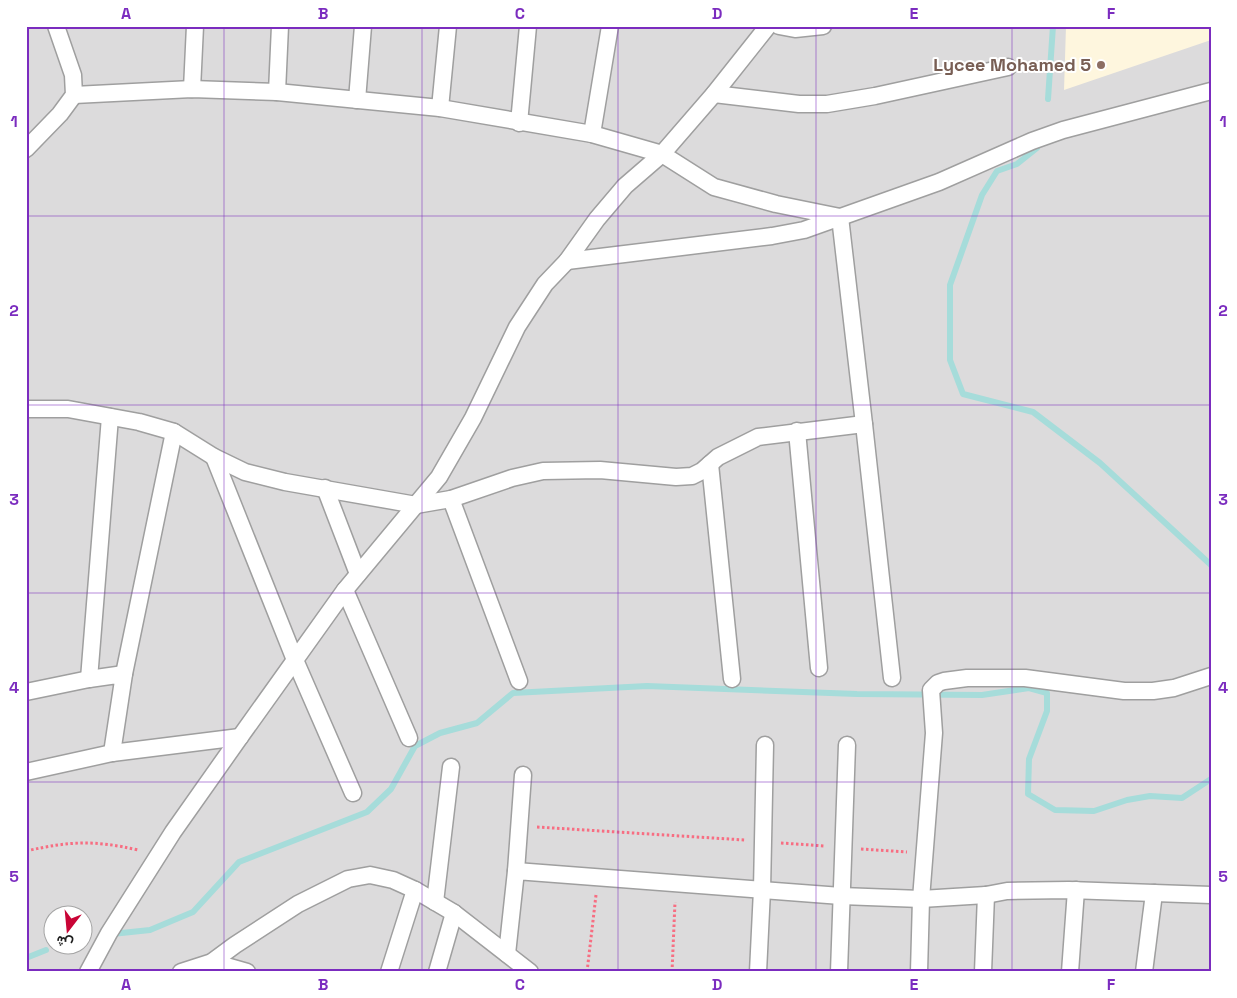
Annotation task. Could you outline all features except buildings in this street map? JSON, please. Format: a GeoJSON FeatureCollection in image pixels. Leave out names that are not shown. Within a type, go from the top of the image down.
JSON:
{"type":"FeatureCollection","features":[{"type":"Feature","properties":{"kind":"street"},"geometry":{"type":"LineString","coordinates":[[26,149],[60,114],[74,95],[73,75],[56,26]]}},
{"type":"Feature","properties":{"kind":"street"},"geometry":{"type":"LineString","coordinates":[[192,89],[195,26]]}},
{"type":"Feature","properties":{"kind":"street"},"geometry":{"type":"LineString","coordinates":[[277,92],[280,26]]}},
{"type":"Feature","properties":{"kind":"street"},"geometry":{"type":"LineString","coordinates":[[357,100],[363,26]]}},
{"type":"Feature","properties":{"kind":"street"},"geometry":{"type":"LineString","coordinates":[[440,108],[448,26]]}},
{"type":"Feature","properties":{"kind":"street"},"geometry":{"type":"LineString","coordinates":[[519,123],[528,26]]}},
{"type":"Feature","properties":{"kind":"street"},"geometry":{"type":"LineString","coordinates":[[592,134],[610,26]]}},
{"type":"Feature","properties":{"kind":"street"},"geometry":{"type":"LineString","coordinates":[[88,972],[109,933],[173,832],[240,736],[344,590],[438,477],[473,418],[517,327],[545,284],[567,261],[597,219],[625,186],[662,154],[714,94],[768,26]]}},
{"type":"Feature","properties":{"kind":"street"},"geometry":{"type":"LineString","coordinates":[[779,26],[795,29],[823,26]]}},
{"type":"Feature","properties":{"kind":"street"},"geometry":{"type":"LineString","coordinates":[[714,94],[799,104],[827,104],[875,96],[1008,67]]}},
{"type":"Feature","properties":{"kind":"street"},"geometry":{"type":"LineString","coordinates":[[74,95],[192,89],[277,92],[440,108],[592,134],[662,154],[714,187],[776,204],[840,217]]}},
{"type":"Feature","properties":{"kind":"street"},"geometry":{"type":"LineString","coordinates":[[567,261],[772,236],[804,230],[939,182],[1032,141],[1063,130],[1211,91]]}},
{"type":"Feature","properties":{"kind":"street"},"geometry":{"type":"LineString","coordinates":[[840,217],[892,678]]}},
{"type":"Feature","properties":{"kind":"street"},"geometry":{"type":"LineString","coordinates":[[26,416],[26,409],[68,409],[139,422],[174,432],[214,457],[245,472],[284,482],[416,505],[450,499],[512,478],[543,471],[600,470],[676,477],[692,476],[702,471],[718,457],[758,437],[864,424]]}},
{"type":"Feature","properties":{"kind":"street"},"geometry":{"type":"LineString","coordinates":[[89,679],[110,417]]}},
{"type":"Feature","properties":{"kind":"street"},"geometry":{"type":"LineString","coordinates":[[796,431],[819,668]]}},
{"type":"Feature","properties":{"kind":"street"},"geometry":{"type":"LineString","coordinates":[[112,753],[124,674],[174,432]]}},
{"type":"Feature","properties":{"kind":"street"},"geometry":{"type":"LineString","coordinates":[[214,457],[295,660],[353,793]]}},
{"type":"Feature","properties":{"kind":"street"},"geometry":{"type":"LineString","coordinates":[[710,464],[732,679]]}},
{"type":"Feature","properties":{"kind":"street"},"geometry":{"type":"LineString","coordinates":[[325,488],[358,574]]}},
{"type":"Feature","properties":{"kind":"street"},"geometry":{"type":"LineString","coordinates":[[450,499],[519,681]]}},
{"type":"Feature","properties":{"kind":"street"},"geometry":{"type":"LineString","coordinates":[[344,590],[409,738]]}},
{"type":"Feature","properties":{"kind":"street"},"geometry":{"type":"LineString","coordinates":[[26,692],[124,674]]}},
{"type":"Feature","properties":{"kind":"street"},"geometry":{"type":"LineString","coordinates":[[919,972],[921,899],[934,733],[932,697],[938,683],[967,678],[1025,678],[1124,691],[1153,691],[1174,688],[1211,676]]}},
{"type":"Feature","properties":{"kind":"street"},"geometry":{"type":"LineString","coordinates":[[26,772],[112,753],[240,736]]}},
{"type":"Feature","properties":{"kind":"street"},"geometry":{"type":"LineString","coordinates":[[758,972],[765,745]]}},
{"type":"Feature","properties":{"kind":"street"},"geometry":{"type":"LineString","coordinates":[[839,972],[847,745]]}},
{"type":"Feature","properties":{"kind":"street"},"geometry":{"type":"LineString","coordinates":[[435,902],[451,767]]}},
{"type":"Feature","properties":{"kind":"street"},"geometry":{"type":"LineString","coordinates":[[507,954],[516,871],[523,775]]}},
{"type":"Feature","properties":{"kind":"street"},"geometry":{"type":"LineString","coordinates":[[516,871],[841,896],[921,899],[1007,892],[1076,890],[1211,895]]}},
{"type":"Feature","properties":{"kind":"street"},"geometry":{"type":"LineString","coordinates":[[181,972],[212,962],[235,944],[298,904],[348,879],[370,875],[393,880],[415,890],[454,913],[527,971]]}},
{"type":"Feature","properties":{"kind":"street"},"geometry":{"type":"LineString","coordinates":[[389,972],[415,890]]}},
{"type":"Feature","properties":{"kind":"street"},"geometry":{"type":"LineString","coordinates":[[1070,972],[1076,890]]}},
{"type":"Feature","properties":{"kind":"street"},"geometry":{"type":"LineString","coordinates":[[1144,972],[1154,893]]}},
{"type":"Feature","properties":{"kind":"street"},"geometry":{"type":"LineString","coordinates":[[983,972],[986,895]]}},
{"type":"Feature","properties":{"kind":"street"},"geometry":{"type":"LineString","coordinates":[[437,972],[454,913]]}},
{"type":"Feature","properties":{"kind":"street"},"geometry":{"type":"LineString","coordinates":[[212,962],[248,972]]}},
{"type":"Feature","properties":{"kind":"path"},"geometry":{"type":"LineString","coordinates":[[520,826],[925,854]]}},
{"type":"Feature","properties":{"kind":"path"},"geometry":{"type":"LineString","coordinates":[[26,851],[83,842],[110,844],[159,855]]}},
{"type":"Feature","properties":{"kind":"path"},"geometry":{"type":"LineString","coordinates":[[587,972],[598,877]]}},
{"type":"Feature","properties":{"kind":"path"},"geometry":{"type":"LineString","coordinates":[[672,972],[676,883]]}},
{"type":"Feature","properties":{"kind":"shaded area"},"geometry":{"type":"Polygon","coordinates":[[[26,26],[1211,26],[1211,972],[26,972],[26,26]]]}},
{"type":"Feature","properties":{"kind":"shaded area","name":"Lycee Mohamed 5"},"geometry":{"type":"Polygon","coordinates":[[[1066,26],[1211,26],[1211,40],[1064,90],[1066,26]]]}},
{"type":"Feature","properties":{"kind":"waterway"},"geometry":{"type":"LineString","coordinates":[[1048,99],[1053,26]]}},
{"type":"Feature","properties":{"kind":"waterway"},"geometry":{"type":"LineString","coordinates":[[1037,148],[1017,164],[997,171],[982,195],[950,285],[950,360],[963,394],[1033,412],[1100,463],[1211,565]]}},
{"type":"Feature","properties":{"kind":"waterway"},"geometry":{"type":"LineString","coordinates":[[112,934],[150,930],[193,912],[239,862],[367,812],[391,789],[415,746],[440,733],[477,723],[513,693],[647,686],[857,694],[982,695],[1029,688],[1047,693],[1047,711],[1029,759],[1028,794],[1055,810],[1094,811],[1127,800],[1150,796],[1182,798],[1211,779]]}},
{"type":"Feature","properties":{"kind":"waterway"},"geometry":{"type":"LineString","coordinates":[[26,958],[42,952]]}},
{"type":"Feature","properties":{"kind":"place","name":"Lycee Mohamed 5"},"geometry":{"type":"Point","coordinates":[1101,65]}}]}
